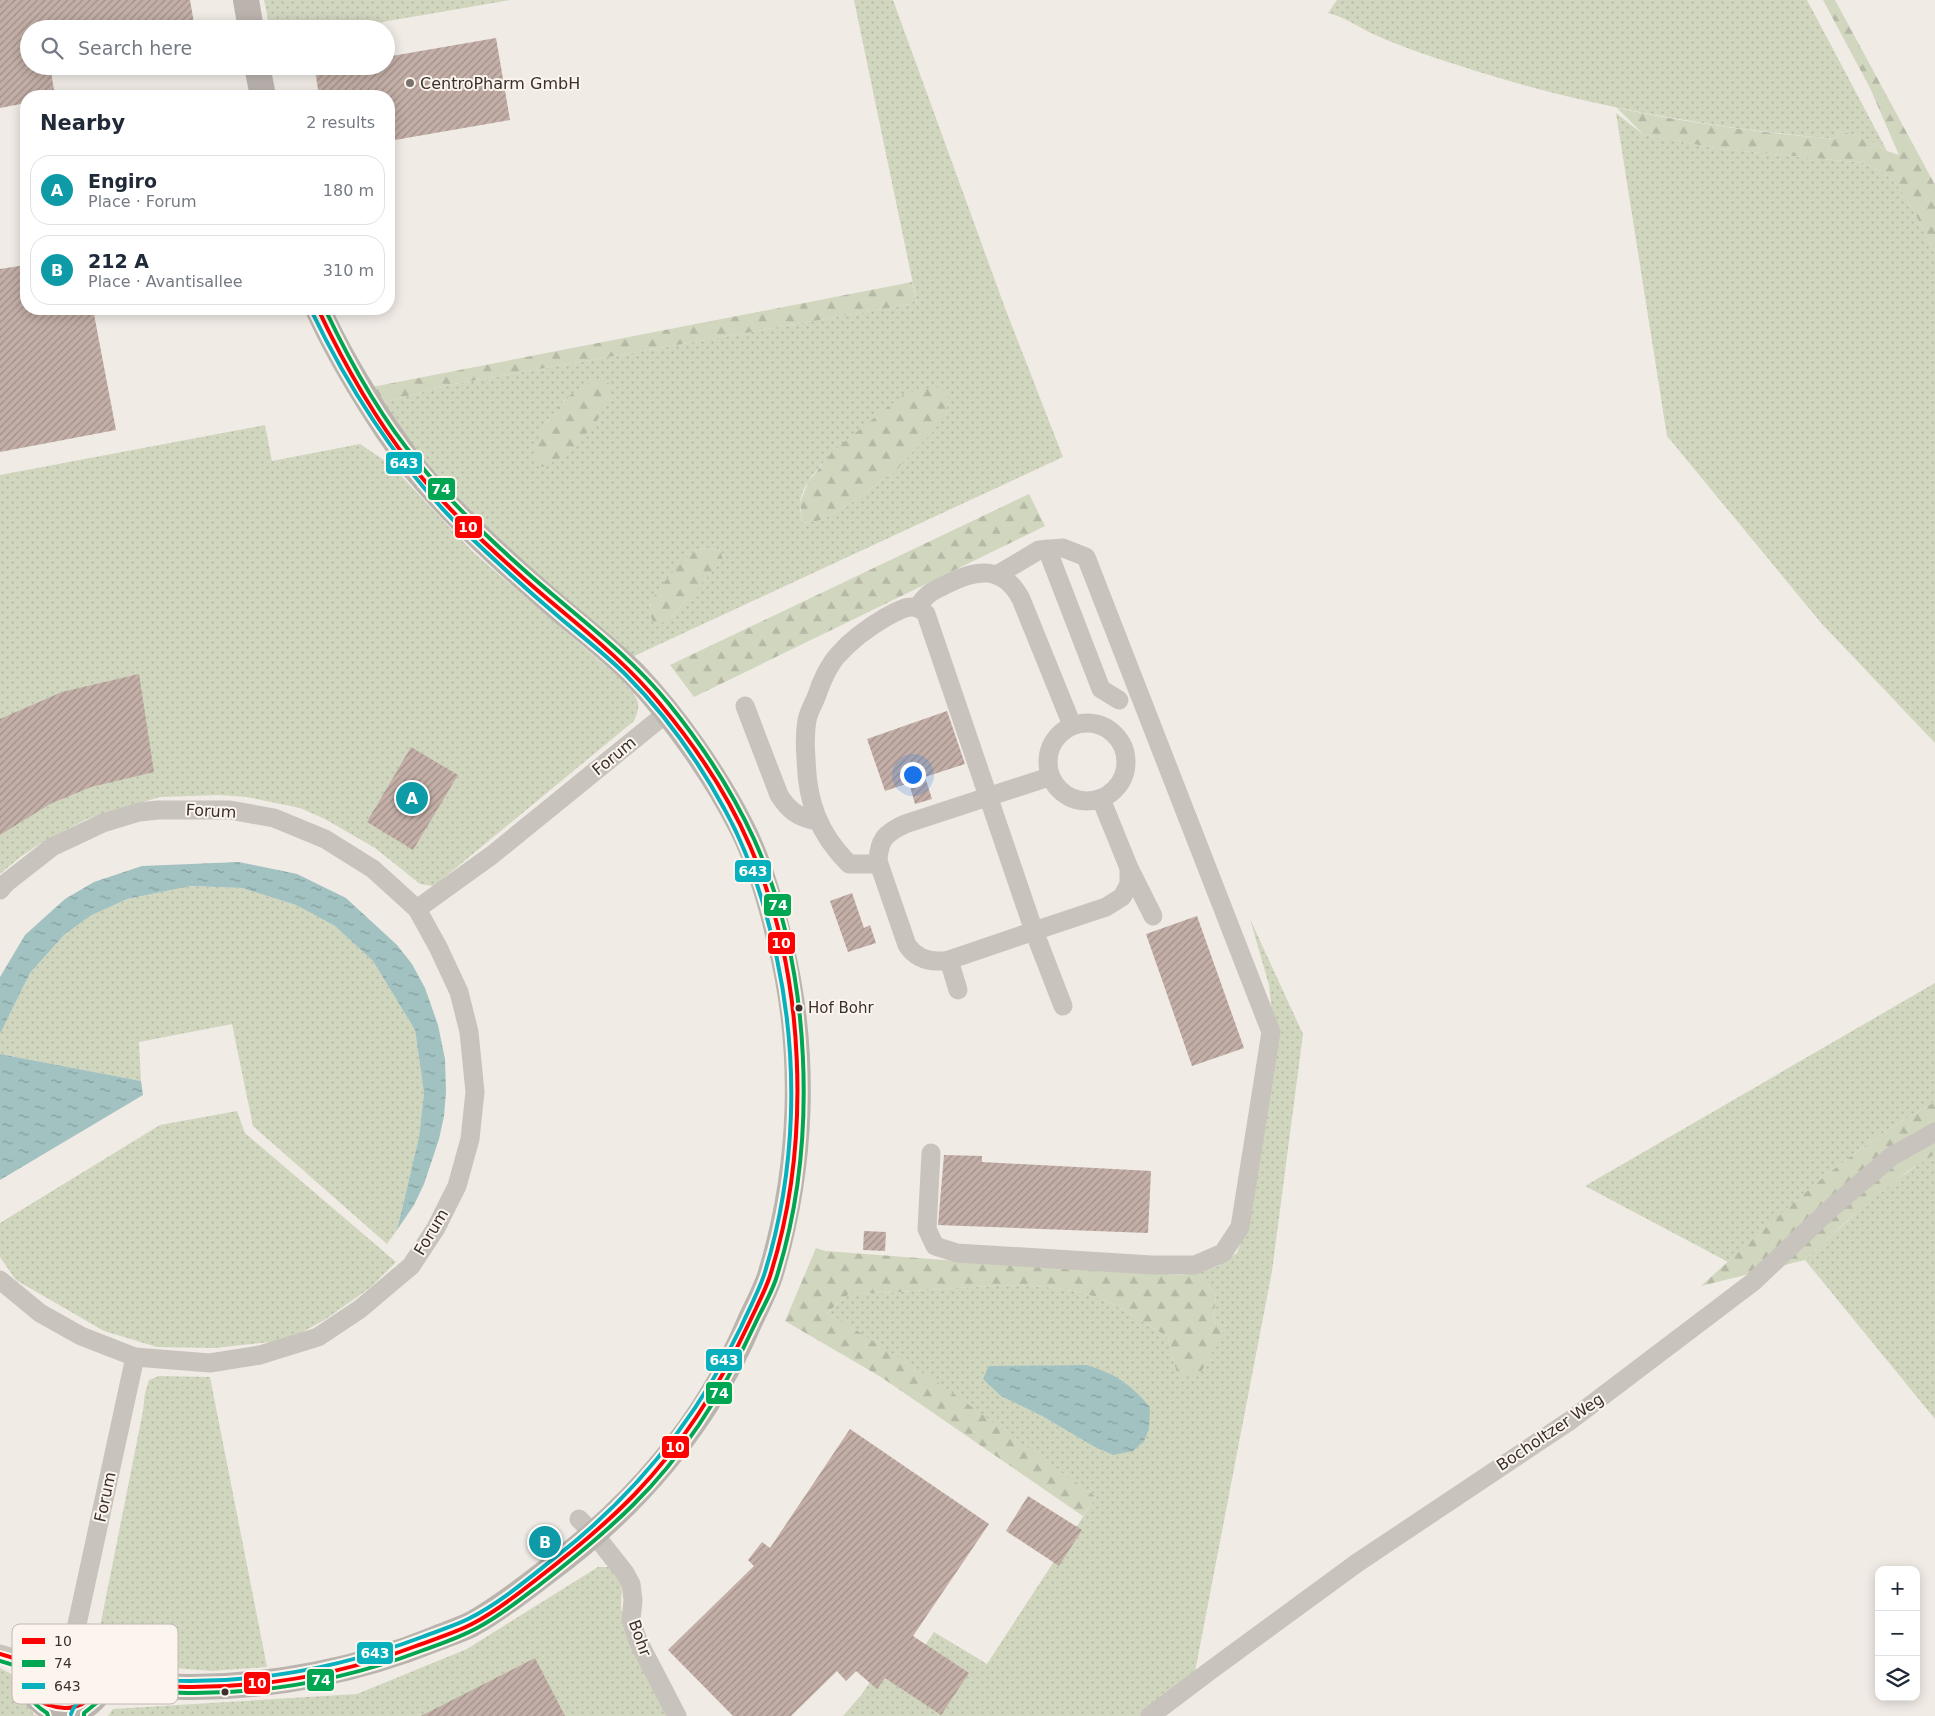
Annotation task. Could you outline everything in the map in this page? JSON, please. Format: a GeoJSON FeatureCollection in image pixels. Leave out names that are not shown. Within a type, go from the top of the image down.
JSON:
{"type":"FeatureCollection","features":[{"type":"Feature","properties":{"kind":"street"},"geometry":{"type":"LineString","coordinates":[[246,0],[249,20]]}},
{"type":"Feature","properties":{"kind":"street"},"geometry":{"type":"LineString","coordinates":[[259,75],[262,90]]}},
{"type":"Feature","properties":{"kind":"street"},"geometry":{"type":"LineString","coordinates":[[178,1686],[246,1684],[312,1676],[395,1656],[470,1625],[528,1586],[587,1527],[641,1490],[693,1423],[722,1379],[739,1347],[769,1278],[789,1197],[797,1142],[798,1093],[794,1008],[786,966],[765,886],[743,830],[716,783],[668,712],[631,671],[501,556],[452,509],[413,467],[375,411],[333,341],[321,315]]}},
{"type":"Feature","properties":{"kind":"street"},"geometry":{"type":"LineString","coordinates":[[931,1153],[928,1229],[934,1246],[957,1253],[1152,1265],[1195,1265],[1223,1253],[1240,1227],[1271,1032],[1221,912],[1086,557],[1063,548],[1039,550],[997,575]]}},
{"type":"Feature","properties":{"kind":"street"},"geometry":{"type":"LineString","coordinates":[[1047,549],[1102,689],[1119,700]]}},
{"type":"Feature","properties":{"kind":"street"},"geometry":{"type":"LineString","coordinates":[[918,608],[922,599],[931,592],[967,574],[976,572],[997,575],[1017,591],[1072,725]]}},
{"type":"Feature","properties":{"kind":"street"},"geometry":{"type":"LineString","coordinates":[[879,864],[848,864],[836,851],[824,833],[812,809],[806,775],[805,745],[807,720],[820,685],[837,656],[873,624],[907,606],[922,609],[926,614],[1034,931],[1063,1006]]}},
{"type":"Feature","properties":{"kind":"street"},"geometry":{"type":"LineString","coordinates":[[1107,728],[1119,700],[1138,692]]}},
{"type":"Feature","properties":{"kind":"street"},"geometry":{"type":"LineString","coordinates":[[745,706],[779,795],[786,806],[795,814],[818,821]]}},
{"type":"Feature","properties":{"kind":"street","name":"Forum"},"geometry":{"type":"LineString","coordinates":[[417,909],[492,855],[668,712]]}},
{"type":"Feature","properties":{"kind":"street"},"geometry":{"type":"LineString","coordinates":[[1087,722],[1107,728],[1115,734],[1124,747],[1126,763],[1123,778],[1114,791],[1101,799],[1086,802],[1071,798],[1058,790],[1049,777],[1047,762],[1050,746],[1059,734],[1072,725],[1087,722]]}},
{"type":"Feature","properties":{"kind":"street"},"geometry":{"type":"LineString","coordinates":[[1049,777],[988,796],[892,830],[882,839],[878,849],[879,864],[911,952],[926,960],[940,962],[949,960],[1106,908],[1122,897],[1133,894],[1145,898]]}},
{"type":"Feature","properties":{"kind":"street"},"geometry":{"type":"LineString","coordinates":[[1101,799],[1129,868],[1153,916]]}},
{"type":"Feature","properties":{"kind":"street","name":"Forum"},"geometry":{"type":"LineString","coordinates":[[0,890],[6,882],[52,847],[103,823],[139,812],[158,810],[230,810],[274,818],[325,839],[373,869],[417,909],[438,947],[459,992],[469,1032],[475,1092],[470,1139],[457,1186],[436,1228],[411,1266],[360,1309],[318,1337],[260,1355],[210,1363],[135,1357],[81,1336],[40,1313],[0,1280]]}},
{"type":"Feature","properties":{"kind":"street"},"geometry":{"type":"LineString","coordinates":[[1122,897],[1129,884],[1129,868]]}},
{"type":"Feature","properties":{"kind":"street"},"geometry":{"type":"LineString","coordinates":[[949,960],[958,990]]}},
{"type":"Feature","properties":{"kind":"street","name":"Bocholtzer Weg"},"geometry":{"type":"LineString","coordinates":[[1150,1716],[1357,1563],[1571,1420],[1753,1282],[1829,1210],[1892,1156],[1935,1132]]}},
{"type":"Feature","properties":{"kind":"street","name":"Forum"},"geometry":{"type":"LineString","coordinates":[[77,1624],[135,1357]]}},
{"type":"Feature","properties":{"kind":"street","name":"Bohr"},"geometry":{"type":"LineString","coordinates":[[587,1527],[625,1573],[631,1584],[633,1600],[631,1620],[638,1641],[677,1716]]}},
{"type":"Feature","properties":{"kind":"street"},"geometry":{"type":"LineString","coordinates":[[0,1654],[12,1658]]}},
{"type":"Feature","properties":{"kind":"street"},"geometry":{"type":"LineString","coordinates":[[49,1704],[66,1712],[89,1704]]}},
{"type":"Feature","properties":{"kind":"green space"},"geometry":{"type":"Polygon","coordinates":[[[264,0],[510,0],[394,20],[268,20],[264,0]]]}},
{"type":"Feature","properties":{"kind":"green space"},"geometry":{"type":"Polygon","coordinates":[[[854,0],[893,0],[1005,308],[1063,457],[632,657],[491,534],[411,449],[381,403],[454,384],[917,303],[854,0]],[[567,397],[547,421],[536,445],[567,397]],[[865,427],[836,450],[808,481],[800,503],[802,523],[822,520],[851,503],[894,472],[865,427]],[[710,548],[699,549],[679,566],[664,584],[650,606],[671,618],[723,559],[720,551],[710,548]]]}},
{"type":"Feature","properties":{"kind":"green space"},"geometry":{"type":"Polygon","coordinates":[[[1337,0],[1807,0],[1887,151],[1864,138],[1838,131],[1836,139],[1745,129],[1609,106],[1520,84],[1424,54],[1373,34],[1328,13],[1337,0]]]}},
{"type":"Feature","properties":{"kind":"green space"},"geometry":{"type":"Polygon","coordinates":[[[1823,0],[1835,0],[1935,185],[1935,253],[1900,189],[1887,176],[1864,163],[1721,149],[1644,135],[1617,108],[1698,123],[1781,134],[1836,139],[1838,131],[1864,137],[1887,151],[1899,155],[1870,88],[1823,0]]]}},
{"type":"Feature","properties":{"kind":"green space"},"geometry":{"type":"Polygon","coordinates":[[[1616,113],[1644,135],[1721,149],[1864,163],[1884,173],[1900,189],[1935,253],[1935,743],[1822,624],[1667,436],[1616,113]]]}},
{"type":"Feature","properties":{"kind":"green space"},"geometry":{"type":"Polygon","coordinates":[[[912,282],[917,303],[454,384],[381,403],[372,387],[912,282]]]}},
{"type":"Feature","properties":{"kind":"green space"},"geometry":{"type":"Polygon","coordinates":[[[601,378],[612,386],[610,399],[594,425],[568,454],[543,467],[534,463],[539,437],[555,411],[577,390],[601,378]]]}},
{"type":"Feature","properties":{"kind":"green space"},"geometry":{"type":"Polygon","coordinates":[[[941,387],[949,390],[947,408],[933,432],[894,472],[851,503],[822,520],[802,523],[800,503],[808,482],[833,451],[904,394],[941,387]]]}},
{"type":"Feature","properties":{"kind":"green space"},"geometry":{"type":"Polygon","coordinates":[[[265,425],[272,461],[360,444],[391,465],[474,553],[622,680],[637,699],[638,708],[634,721],[434,886],[420,884],[375,848],[325,819],[300,808],[247,797],[219,795],[160,797],[87,819],[41,843],[0,874],[0,475],[265,425]]]}},
{"type":"Feature","properties":{"kind":"green space"},"geometry":{"type":"Polygon","coordinates":[[[1029,494],[1045,526],[694,697],[670,665],[1029,494]]]}},
{"type":"Feature","properties":{"kind":"green space"},"geometry":{"type":"Polygon","coordinates":[[[710,548],[720,551],[723,559],[671,618],[656,626],[650,611],[653,599],[658,591],[671,574],[694,552],[699,549],[710,548]]]}},
{"type":"Feature","properties":{"kind":"green space"},"geometry":{"type":"Polygon","coordinates":[[[191,886],[242,888],[296,905],[335,926],[373,961],[415,1030],[424,1093],[419,1137],[397,1230],[387,1244],[253,1126],[232,1024],[139,1042],[141,1081],[0,1054],[0,1034],[30,973],[64,935],[90,916],[127,899],[191,886]]]}},
{"type":"Feature","properties":{"kind":"green space"},"geometry":{"type":"Polygon","coordinates":[[[1250,919],[1303,1034],[1272,1271],[1194,1677],[1142,1716],[843,1716],[862,1694],[896,1644],[920,1653],[934,1632],[987,1664],[1096,1497],[828,1312],[850,1293],[1012,1286],[1044,1287],[1075,1291],[1104,1300],[1167,1336],[1178,1377],[1227,1326],[1213,1322],[1216,1296],[1199,1273],[1218,1266],[1237,1253],[1246,1227],[1276,1051],[1269,985],[1250,919]],[[1087,1365],[1045,1366],[984,1379],[1001,1395],[1042,1416],[1093,1446],[1113,1455],[1087,1365]]]}},
{"type":"Feature","properties":{"kind":"green space"},"geometry":{"type":"Polygon","coordinates":[[[1935,983],[1935,1102],[1906,1118],[1852,1155],[1801,1196],[1728,1262],[1585,1186],[1935,983]]]}},
{"type":"Feature","properties":{"kind":"green space"},"geometry":{"type":"Polygon","coordinates":[[[1935,1102],[1935,1154],[1908,1171],[1848,1220],[1805,1260],[1701,1286],[1784,1211],[1841,1163],[1871,1141],[1935,1102]]]}},
{"type":"Feature","properties":{"kind":"green space"},"geometry":{"type":"Polygon","coordinates":[[[237,1111],[245,1133],[396,1262],[371,1287],[326,1319],[288,1340],[215,1348],[157,1347],[104,1331],[16,1280],[0,1257],[0,1223],[160,1125],[237,1111]]]}},
{"type":"Feature","properties":{"kind":"green space"},"geometry":{"type":"Polygon","coordinates":[[[1935,1154],[1935,1419],[1805,1260],[1851,1217],[1884,1190],[1935,1154]]]}},
{"type":"Feature","properties":{"kind":"green space"},"geometry":{"type":"Polygon","coordinates":[[[816,1248],[825,1251],[998,1264],[1179,1275],[1199,1273],[1216,1296],[1213,1322],[1227,1326],[1201,1372],[1178,1377],[1167,1336],[1104,1300],[1075,1291],[1044,1287],[1012,1286],[850,1293],[828,1312],[943,1386],[1096,1497],[1083,1516],[881,1377],[785,1321],[816,1248]]]}},
{"type":"Feature","properties":{"kind":"green space"},"geometry":{"type":"Polygon","coordinates":[[[159,1376],[210,1377],[267,1667],[212,1671],[178,1668],[178,1624],[101,1624],[149,1380],[159,1376]]]}},
{"type":"Feature","properties":{"kind":"green space"},"geometry":{"type":"Polygon","coordinates":[[[598,1567],[610,1567],[622,1579],[621,1607],[624,1624],[668,1716],[108,1716],[113,1709],[357,1694],[467,1649],[598,1567]]]}},
{"type":"Feature","properties":{"kind":"green space"},"geometry":{"type":"Polygon","coordinates":[[[0,1668],[12,1674],[12,1704],[28,1704],[34,1715],[41,1716],[0,1716],[0,1668]]]}},
{"type":"Feature","properties":{"kind":"water"},"geometry":{"type":"Polygon","coordinates":[[[239,862],[297,874],[346,898],[397,945],[412,964],[425,988],[438,1025],[445,1059],[446,1092],[444,1116],[439,1139],[424,1184],[414,1205],[397,1230],[419,1137],[424,1093],[415,1030],[373,961],[335,926],[296,905],[242,888],[191,886],[127,899],[90,916],[64,935],[30,973],[0,1034],[0,977],[25,935],[65,899],[94,882],[142,866],[239,862]]]}},
{"type":"Feature","properties":{"kind":"water"},"geometry":{"type":"Polygon","coordinates":[[[0,1054],[141,1081],[143,1095],[0,1180],[0,1054]]]}},
{"type":"Feature","properties":{"kind":"water"},"geometry":{"type":"Polygon","coordinates":[[[1087,1365],[1107,1372],[1122,1381],[1150,1407],[1149,1429],[1144,1441],[1133,1451],[1113,1455],[1093,1446],[1042,1416],[1001,1396],[983,1379],[989,1366],[1087,1365]]]}},
{"type":"Feature","properties":{"kind":"building"},"geometry":{"type":"Polygon","coordinates":[[[0,0],[190,0],[193,20],[20,20],[20,75],[52,75],[54,90],[20,90],[20,104],[0,108],[0,0]]]}},
{"type":"Feature","properties":{"kind":"building","name":"CentroPharm GmbH"},"geometry":{"type":"Polygon","coordinates":[[[496,38],[510,120],[395,140],[395,90],[318,90],[316,75],[395,75],[395,55],[496,38]]]}},
{"type":"Feature","properties":{"kind":"building"},"geometry":{"type":"Polygon","coordinates":[[[20,266],[20,315],[94,315],[116,430],[0,452],[0,269],[20,266]]]}},
{"type":"Feature","properties":{"kind":"building"},"geometry":{"type":"Polygon","coordinates":[[[139,674],[154,772],[91,787],[50,804],[0,835],[0,719],[62,692],[139,674]]]}},
{"type":"Feature","properties":{"kind":"building"},"geometry":{"type":"Polygon","coordinates":[[[947,711],[965,764],[925,777],[932,799],[915,804],[909,783],[885,791],[867,739],[947,711]]]}},
{"type":"Feature","properties":{"kind":"building"},"geometry":{"type":"Polygon","coordinates":[[[411,747],[458,775],[413,850],[367,822],[411,747]]]}},
{"type":"Feature","properties":{"kind":"building"},"geometry":{"type":"Polygon","coordinates":[[[852,893],[864,928],[870,925],[876,943],[848,952],[830,901],[852,893]]]}},
{"type":"Feature","properties":{"kind":"building"},"geometry":{"type":"Polygon","coordinates":[[[1197,916],[1244,1048],[1192,1066],[1146,934],[1197,916]]]}},
{"type":"Feature","properties":{"kind":"building"},"geometry":{"type":"Polygon","coordinates":[[[944,1155],[982,1156],[982,1162],[1151,1171],[1148,1233],[938,1225],[944,1155]]]}},
{"type":"Feature","properties":{"kind":"building"},"geometry":{"type":"Polygon","coordinates":[[[864,1231],[886,1232],[885,1251],[863,1250],[864,1231]]]}},
{"type":"Feature","properties":{"kind":"building"},"geometry":{"type":"Polygon","coordinates":[[[850,1429],[989,1524],[913,1636],[969,1673],[941,1715],[885,1678],[877,1689],[856,1671],[846,1681],[837,1671],[791,1716],[733,1716],[668,1650],[754,1566],[748,1560],[762,1542],[770,1548],[850,1429]]]}},
{"type":"Feature","properties":{"kind":"building"},"geometry":{"type":"Polygon","coordinates":[[[1028,1496],[1082,1530],[1059,1566],[1006,1531],[1028,1496]]]}},
{"type":"Feature","properties":{"kind":"building"},"geometry":{"type":"Polygon","coordinates":[[[535,1658],[565,1716],[421,1716],[535,1658]]]}},
{"type":"Feature","properties":{"kind":"transit line","name":"643"},"geometry":{"type":"LineString","coordinates":[[178,1680],[249,1678],[308,1670],[394,1647],[480,1613],[514,1590],[586,1532],[639,1480],[662,1452],[685,1423],[724,1360],[757,1293],[765,1272],[783,1195],[788,1156],[791,1116],[789,1037],[777,959],[763,901],[743,846],[725,810],[704,774],[668,722],[640,690],[610,660],[534,596],[486,552],[418,481],[397,455],[360,400],[314,315]]}},
{"type":"Feature","properties":{"kind":"transit line","name":"10"},"geometry":{"type":"LineString","coordinates":[[178,1687],[249,1684],[306,1677],[389,1656],[472,1624],[514,1597],[563,1559],[612,1517],[653,1475],[685,1434],[726,1368],[768,1282],[783,1225],[792,1171],[797,1115],[797,1059],[792,1003],[783,948],[769,896],[750,846],[732,808],[698,754],[673,720],[644,686],[611,653],[539,592],[463,522],[422,478],[396,445],[371,408],[348,369],[321,315]]}},
{"type":"Feature","properties":{"kind":"transit line","name":"74"},"geometry":{"type":"LineString","coordinates":[[178,1693],[246,1691],[306,1683],[364,1670],[449,1641],[502,1613],[589,1545],[652,1485],[687,1443],[717,1397],[743,1349],[776,1279],[790,1227],[799,1171],[803,1114],[803,1057],[798,999],[788,943],[773,889],[754,839],[726,786],[705,752],[653,685],[617,650],[523,569],[442,491],[404,445],[378,408],[328,315]]}},
{"type":"Feature","properties":{"kind":"transit line","name":"10"},"geometry":{"type":"LineString","coordinates":[[0,1654],[12,1658]]}},
{"type":"Feature","properties":{"kind":"transit line","name":"74"},"geometry":{"type":"LineString","coordinates":[[0,1661],[12,1665]]}},
{"type":"Feature","properties":{"kind":"transit line","name":"74"},"geometry":{"type":"LineString","coordinates":[[36,1704],[48,1716]]}},
{"type":"Feature","properties":{"kind":"transit line","name":"10"},"geometry":{"type":"LineString","coordinates":[[47,1704],[66,1708],[82,1704]]}},
{"type":"Feature","properties":{"kind":"transit line","name":"643"},"geometry":{"type":"LineString","coordinates":[[71,1714],[77,1704]]}},
{"type":"Feature","properties":{"kind":"transit line","name":"74"},"geometry":{"type":"LineString","coordinates":[[84,1716],[84,1713],[95,1704]]}},
{"type":"Feature","properties":{"kind":"place","name":"CentroPharm GmbH"},"geometry":{"type":"Point","coordinates":[410,83]}},
{"type":"Feature","properties":{"kind":"place","name":"Engiro"},"geometry":{"type":"Point","coordinates":[412,798]}},
{"type":"Feature","properties":{"kind":"place","name":"Hof Bohr"},"geometry":{"type":"Point","coordinates":[799,1008]}},
{"type":"Feature","properties":{"kind":"place","name":"212 A"},"geometry":{"type":"Point","coordinates":[545,1542]}}]}
